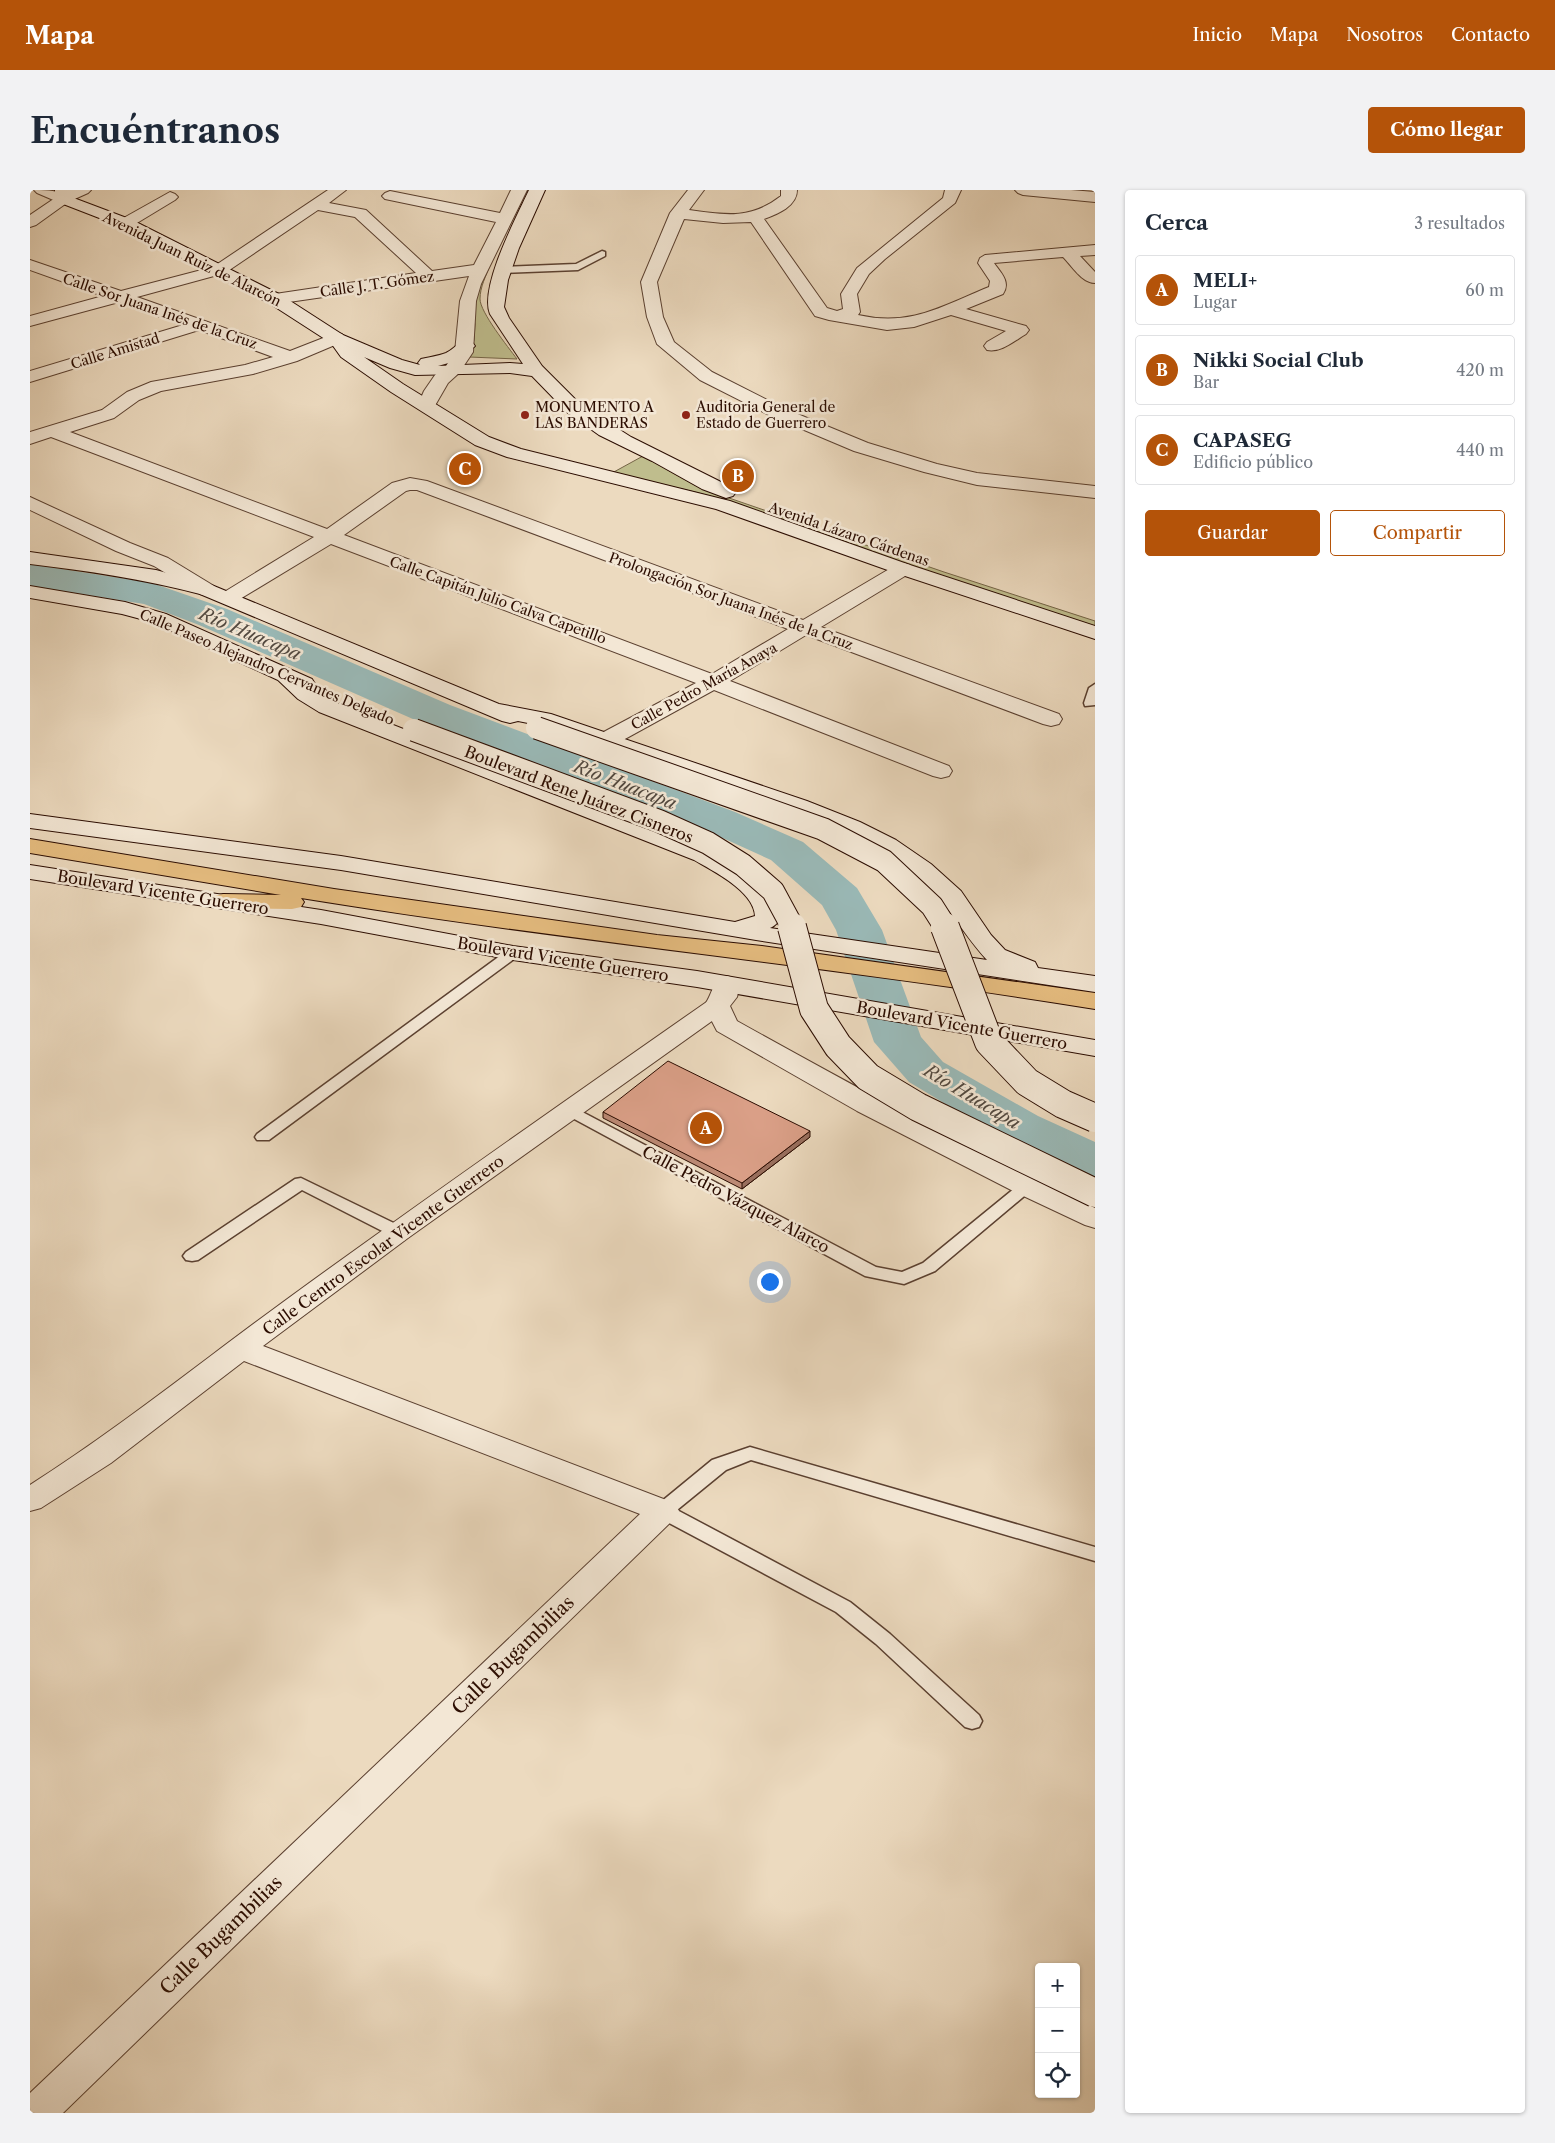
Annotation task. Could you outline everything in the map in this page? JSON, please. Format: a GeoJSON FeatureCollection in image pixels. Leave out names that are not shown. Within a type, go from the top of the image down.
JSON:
{"type":"FeatureCollection","features":[{"type":"Feature","properties":{"kind":"highway","name":"Boulevard Vicente Guerrero"},"geometry":{"type":"LineString","coordinates":[[30,846],[334,896],[757,956]]}},
{"type":"Feature","properties":{"kind":"highway","name":"Boulevard Vicente Guerrero"},"geometry":{"type":"LineString","coordinates":[[30,861],[292,902],[757,956],[1026,990],[1095,1001]]}},
{"type":"Feature","properties":{"kind":"highway"},"geometry":{"type":"LineString","coordinates":[[223,901],[292,902]]}},
{"type":"Feature","properties":{"kind":"highway","name":"Boulevard Vicente Guerrero"},"geometry":{"type":"LineString","coordinates":[[1026,990],[1095,1016]]}},
{"type":"Feature","properties":{"kind":"street","name":"Avenida Juan Ruiz de Alarcón"},"geometry":{"type":"LineString","coordinates":[[42,190],[63,194],[219,270],[275,299],[337,339]]}},
{"type":"Feature","properties":{"kind":"street"},"geometry":{"type":"LineString","coordinates":[[30,222],[63,194],[83,190]]}},
{"type":"Feature","properties":{"kind":"street"},"geometry":{"type":"LineString","coordinates":[[310,190],[335,192]]}},
{"type":"Feature","properties":{"kind":"street"},"geometry":{"type":"LineString","coordinates":[[427,405],[441,379],[453,369],[464,352],[466,346],[468,301],[480,269],[519,190]]}},
{"type":"Feature","properties":{"kind":"street","name":"Avenida Lázaro Cárdenas"},"geometry":{"type":"LineString","coordinates":[[537,190],[522,221],[497,286],[496,309],[536,371],[560,399],[577,413],[624,441],[658,456],[711,487],[798,518],[1095,616]]}},
{"type":"Feature","properties":{"kind":"street"},"geometry":{"type":"LineString","coordinates":[[696,190],[678,214],[648,282],[655,318],[666,344],[706,376],[802,423],[861,447],[931,468],[977,479],[1095,492]]}},
{"type":"Feature","properties":{"kind":"street"},"geometry":{"type":"LineString","coordinates":[[678,214],[719,219],[754,217],[768,213],[789,198],[789,190]]}},
{"type":"Feature","properties":{"kind":"street"},"geometry":{"type":"LineString","coordinates":[[839,316],[852,312],[849,294],[863,272],[879,256],[950,200],[953,190]]}},
{"type":"Feature","properties":{"kind":"street"},"geometry":{"type":"LineString","coordinates":[[1023,190],[1095,196]]}},
{"type":"Feature","properties":{"kind":"street"},"geometry":{"type":"LineString","coordinates":[[31,320],[219,270],[335,192]]}},
{"type":"Feature","properties":{"kind":"street"},"geometry":{"type":"LineString","coordinates":[[360,213],[394,193],[504,219]]}},
{"type":"Feature","properties":{"kind":"street"},"geometry":{"type":"LineString","coordinates":[[126,224],[170,197]]}},
{"type":"Feature","properties":{"kind":"street"},"geometry":{"type":"LineString","coordinates":[[316,205],[360,213],[429,277]]}},
{"type":"Feature","properties":{"kind":"street"},"geometry":{"type":"LineString","coordinates":[[754,217],[821,312],[886,325],[907,324],[997,290],[998,281],[986,263],[991,258],[1095,250]]}},
{"type":"Feature","properties":{"kind":"street"},"geometry":{"type":"LineString","coordinates":[[1068,252],[1092,279]]}},
{"type":"Feature","properties":{"kind":"street","name":"Calle Sor Juana Inés de la Cruz"},"geometry":{"type":"LineString","coordinates":[[30,265],[290,357]]}},
{"type":"Feature","properties":{"kind":"street","name":"Calle J. T. Gómez"},"geometry":{"type":"LineString","coordinates":[[275,299],[480,269]]}},
{"type":"Feature","properties":{"kind":"street"},"geometry":{"type":"LineString","coordinates":[[948,309],[1020,330],[994,346]]}},
{"type":"Feature","properties":{"kind":"street","name":"Calle Amistad"},"geometry":{"type":"LineString","coordinates":[[31,376],[199,325]]}},
{"type":"Feature","properties":{"kind":"street"},"geometry":{"type":"LineString","coordinates":[[30,438],[108,414],[133,396],[157,386],[248,370],[290,357],[337,339],[415,370],[510,368],[536,371]]}},
{"type":"Feature","properties":{"kind":"street","name":"Avenida Lázaro Cárdenas"},"geometry":{"type":"LineString","coordinates":[[337,339],[348,353],[397,388],[482,441],[514,453],[723,505],[903,569],[1095,633]]}},
{"type":"Feature","properties":{"kind":"street"},"geometry":{"type":"LineString","coordinates":[[396,364],[423,364],[439,361],[453,356],[466,346]]}},
{"type":"Feature","properties":{"kind":"street","name":"Calle Capitán Julio Calva Capetillo"},"geometry":{"type":"LineString","coordinates":[[54,432],[328,537],[715,681],[941,771]]}},
{"type":"Feature","properties":{"kind":"street"},"geometry":{"type":"LineString","coordinates":[[586,472],[604,471],[627,463],[636,455],[635,450],[624,441]]}},
{"type":"Feature","properties":{"kind":"street","name":"Prolongación Sor Juana Inés de la Cruz"},"geometry":{"type":"LineString","coordinates":[[328,537],[399,487],[410,484],[420,485],[1051,719]]}},
{"type":"Feature","properties":{"kind":"street"},"geometry":{"type":"LineString","coordinates":[[30,503],[123,547],[161,562],[207,590]]}},
{"type":"Feature","properties":{"kind":"street"},"geometry":{"type":"LineString","coordinates":[[228,598],[328,537]]}},
{"type":"Feature","properties":{"kind":"street"},"geometry":{"type":"LineString","coordinates":[[30,558],[156,576],[207,590],[537,728],[823,830],[884,861],[932,906],[947,930],[988,1042],[1027,1082],[1063,1104],[1095,1118]]}},
{"type":"Feature","properties":{"kind":"street","name":"Calle Pedro María Anaya"},"geometry":{"type":"LineString","coordinates":[[606,740],[715,681],[903,569]]}},
{"type":"Feature","properties":{"kind":"street","name":"Calle Paseo Alejandro Cervantes Delgado"},"geometry":{"type":"LineString","coordinates":[[30,592],[125,608],[159,618],[286,676],[414,730]]}},
{"type":"Feature","properties":{"kind":"street"},"geometry":{"type":"LineString","coordinates":[[286,676],[306,694],[327,707],[684,847],[726,868],[753,889],[766,908],[767,920],[755,926],[757,956]]}},
{"type":"Feature","properties":{"kind":"street"},"geometry":{"type":"LineString","coordinates":[[493,709],[542,719],[606,740],[798,806],[852,827],[888,845],[923,869],[952,896],[982,940],[996,955],[1065,980]]}},
{"type":"Feature","properties":{"kind":"street","name":"Boulevard Rene Juárez Cisneros"},"geometry":{"type":"LineString","coordinates":[[414,730],[659,821],[708,844],[743,865],[773,891],[792,926],[814,1009],[838,1046],[868,1077],[918,1107],[1095,1193]]}},
{"type":"Feature","properties":{"kind":"street","name":"Boulevard Vicente Guerrero"},"geometry":{"type":"LineString","coordinates":[[30,820],[341,863],[757,956],[1050,1040],[1095,1048]]}},
{"type":"Feature","properties":{"kind":"street","name":"Boulevard Vicente Guerrero"},"geometry":{"type":"LineString","coordinates":[[30,872],[321,917],[722,995],[757,956]]}},
{"type":"Feature","properties":{"kind":"street","name":"Boulevard Vicente Guerrero"},"geometry":{"type":"LineString","coordinates":[[757,956],[1026,990],[1065,980],[1095,984]]}},
{"type":"Feature","properties":{"kind":"street"},"geometry":{"type":"LineString","coordinates":[[722,995],[726,1026],[867,1105],[1026,1187],[1095,1219]]}},
{"type":"Feature","properties":{"kind":"street","name":"Calle Centro Escolar Vicente Guerrero"},"geometry":{"type":"LineString","coordinates":[[30,1500],[100,1455],[240,1348],[398,1232],[572,1110],[722,995]]}},
{"type":"Feature","properties":{"kind":"street"},"geometry":{"type":"LineString","coordinates":[[240,1348],[663,1511]]}},
{"type":"Feature","properties":{"kind":"street","name":"Calle Bugambilias"},"geometry":{"type":"LineString","coordinates":[[36,2113],[663,1511]]}},
{"type":"Feature","properties":{"kind":"lane"},"geometry":{"type":"LineString","coordinates":[[504,270],[578,267],[602,254]]}},
{"type":"Feature","properties":{"kind":"lane"},"geometry":{"type":"LineString","coordinates":[[1090,703],[1095,688]]}},
{"type":"Feature","properties":{"kind":"lane"},"geometry":{"type":"LineString","coordinates":[[263,1137],[513,953]]}},
{"type":"Feature","properties":{"kind":"lane","name":"Calle Pedro Vázquez Alarco"},"geometry":{"type":"LineString","coordinates":[[572,1110],[872,1272],[904,1278],[929,1267],[1026,1187]]}},
{"type":"Feature","properties":{"kind":"lane"},"geometry":{"type":"LineString","coordinates":[[192,1256],[302,1184],[398,1232]]}},
{"type":"Feature","properties":{"kind":"lane"},"geometry":{"type":"LineString","coordinates":[[972,1721],[883,1639],[843,1607],[663,1511],[719,1465],[750,1453],[1095,1554]]}},
{"type":"Feature","properties":{"kind":"shaded area"},"geometry":{"type":"Polygon","coordinates":[[[490,265],[481,290],[481,305],[495,329],[517,359],[469,357],[474,340],[475,324],[471,308],[474,295],[490,265]]]}},
{"type":"Feature","properties":{"kind":"shaded area"},"geometry":{"type":"Polygon","coordinates":[[[643,456],[700,488],[944,572],[1095,621],[1095,627],[896,561],[734,503],[612,473],[643,456]]]}},
{"type":"Feature","properties":{"kind":"building"},"geometry":{"type":"Polygon","coordinates":[[[668,1061],[810,1131],[742,1183],[603,1112],[668,1061]]]}},
{"type":"Feature","properties":{"kind":"waterway","name":"Río Huacapa"},"geometry":{"type":"LineString","coordinates":[[30,575],[152,594],[213,617],[436,714],[720,821],[787,851],[841,898],[859,930],[898,1042],[926,1072],[1020,1127],[1095,1161]]}},
{"type":"Feature","properties":{"kind":"place","name":"MONUMENTO A LAS BANDERAS"},"geometry":{"type":"Point","coordinates":[525,415]}},
{"type":"Feature","properties":{"kind":"place","name":"Auditoria General de Estado de Guerrero"},"geometry":{"type":"Point","coordinates":[686,415]}},
{"type":"Feature","properties":{"kind":"place","name":"CAPASEG"},"geometry":{"type":"Point","coordinates":[465,469]}},
{"type":"Feature","properties":{"kind":"place","name":"Nikki Social Club"},"geometry":{"type":"Point","coordinates":[738,476]}},
{"type":"Feature","properties":{"kind":"place","name":"MELI+"},"geometry":{"type":"Point","coordinates":[706,1128]}}]}
